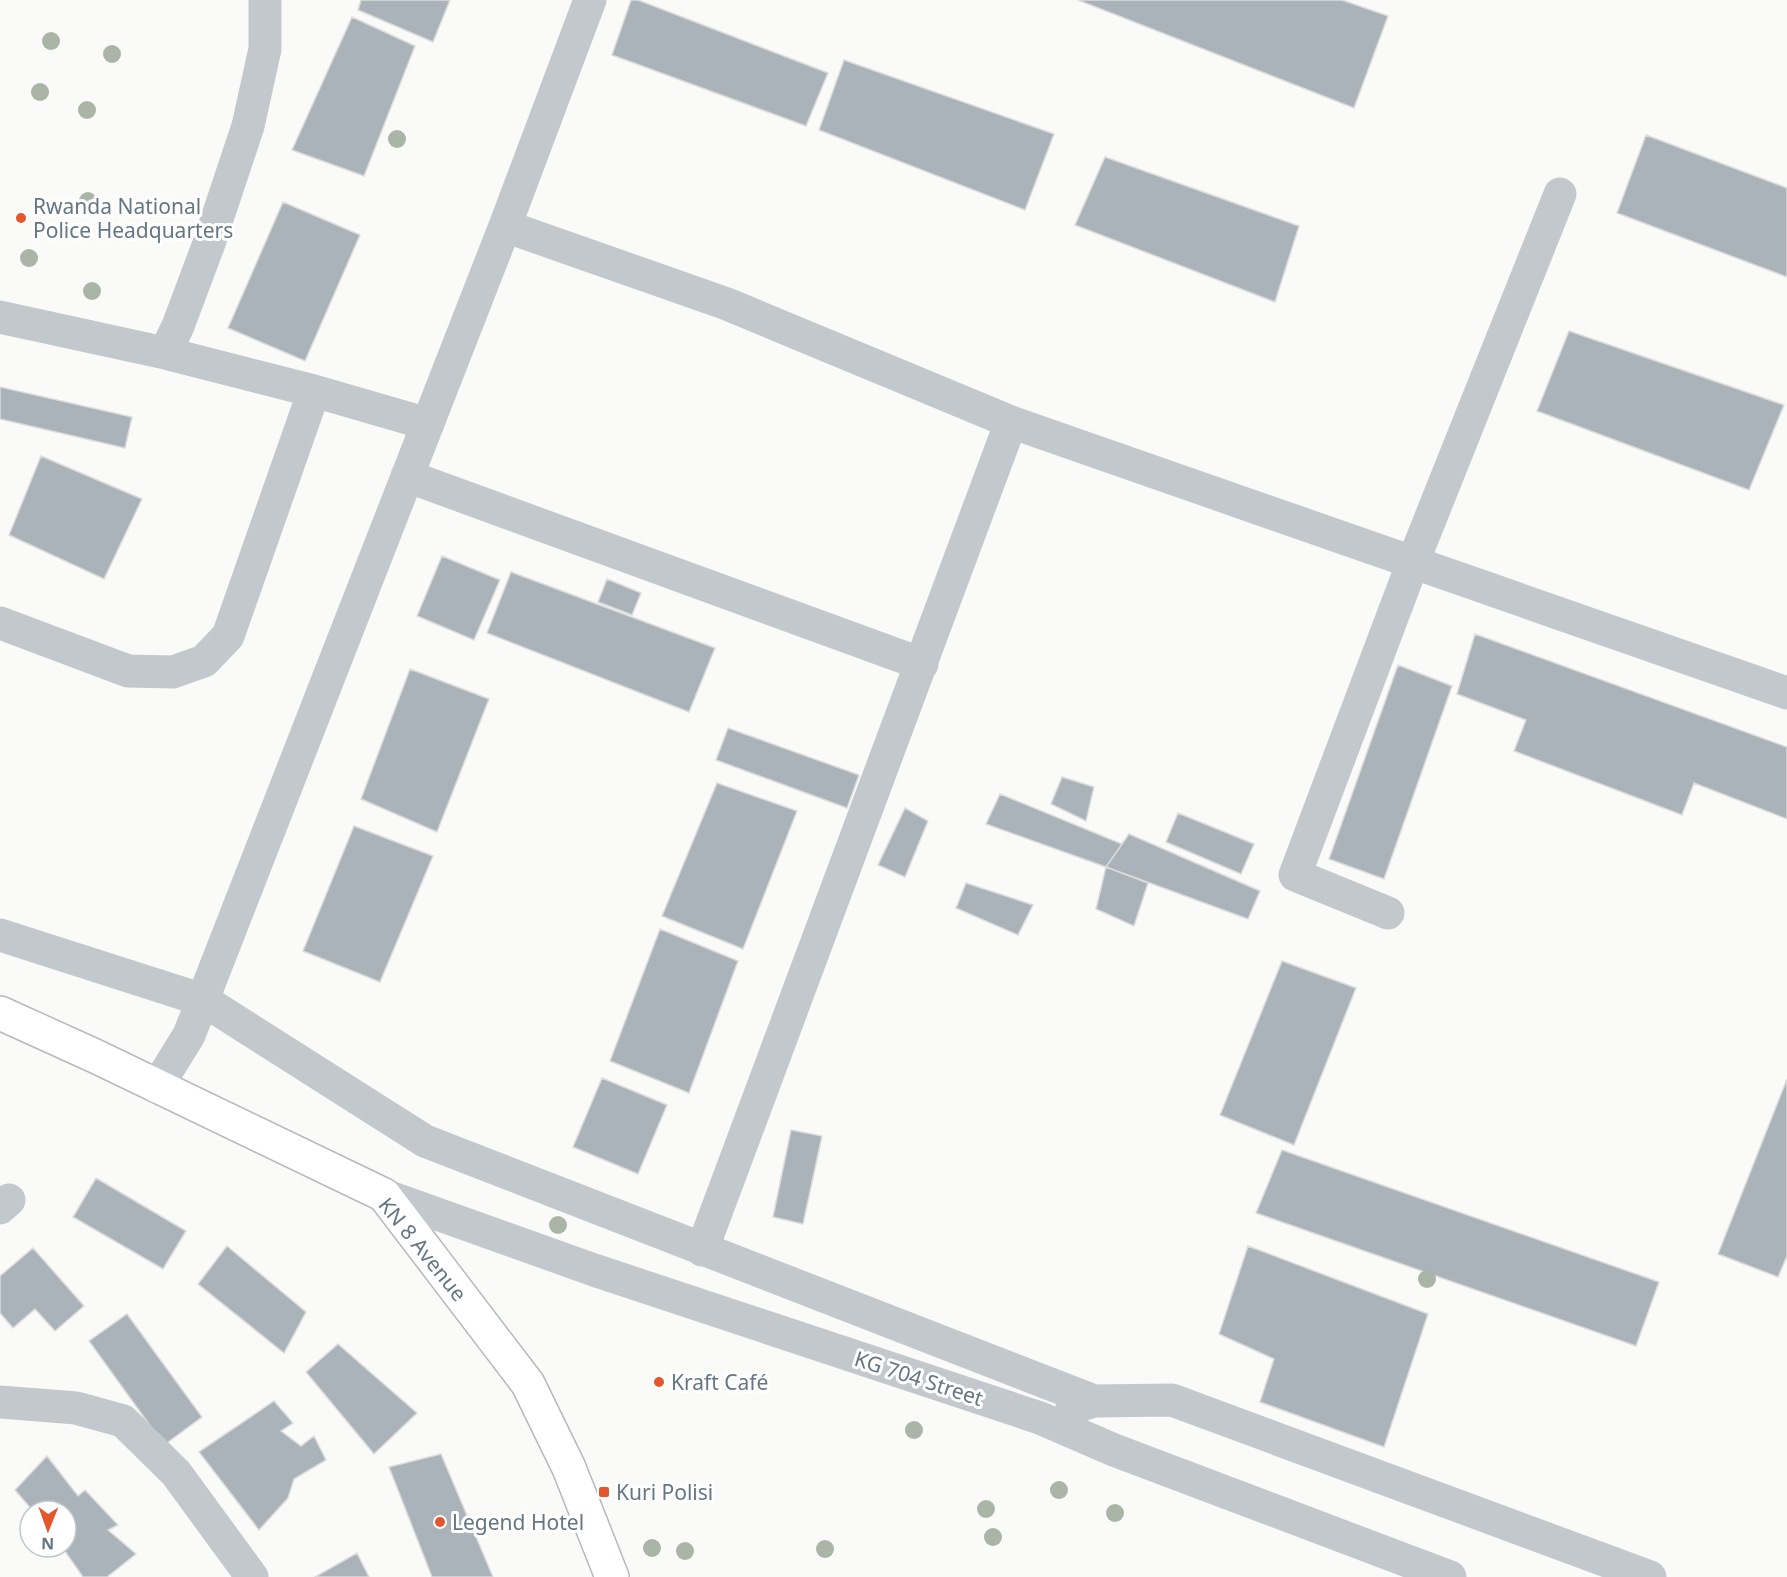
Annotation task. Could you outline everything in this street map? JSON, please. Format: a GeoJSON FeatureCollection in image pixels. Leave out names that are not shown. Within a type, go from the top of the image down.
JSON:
{"type":"FeatureCollection","features":[{"type":"Feature","properties":{"kind":"main road","name":"KN 8 Avenue"},"geometry":{"type":"LineString","coordinates":[[0,1013],[95,1056],[384,1195],[528,1384],[569,1468],[612,1577]]}},
{"type":"Feature","properties":{"kind":"street"},"geometry":{"type":"LineString","coordinates":[[165,353],[178,326],[208,246],[248,126],[265,49],[265,0]]}},
{"type":"Feature","properties":{"kind":"street"},"geometry":{"type":"LineString","coordinates":[[157,1087],[189,1035],[203,1000],[591,0]]}},
{"type":"Feature","properties":{"kind":"street"},"geometry":{"type":"LineString","coordinates":[[1388,913],[1295,875],[1413,562],[1560,194]]}},
{"type":"Feature","properties":{"kind":"street"},"geometry":{"type":"LineString","coordinates":[[505,226],[727,304],[1011,422],[1787,693]]}},
{"type":"Feature","properties":{"kind":"street"},"geometry":{"type":"LineString","coordinates":[[0,317],[165,353],[314,391],[428,424]]}},
{"type":"Feature","properties":{"kind":"street"},"geometry":{"type":"LineString","coordinates":[[0,623],[128,671],[173,672],[204,661],[228,636],[314,391]]}},
{"type":"Feature","properties":{"kind":"street"},"geometry":{"type":"LineString","coordinates":[[702,1250],[1011,422]]}},
{"type":"Feature","properties":{"kind":"street"},"geometry":{"type":"LineString","coordinates":[[407,476],[922,664]]}},
{"type":"Feature","properties":{"kind":"street"},"geometry":{"type":"LineString","coordinates":[[0,935],[203,1000],[425,1141],[1094,1401]]}},
{"type":"Feature","properties":{"kind":"street","name":"KG 704 Street"},"geometry":{"type":"LineString","coordinates":[[384,1195],[594,1270],[1040,1418],[1114,1450],[1450,1577]]}},
{"type":"Feature","properties":{"kind":"street"},"geometry":{"type":"LineString","coordinates":[[1040,1418],[1094,1401],[1172,1400],[1650,1577]]}},
{"type":"Feature","properties":{"kind":"street"},"geometry":{"type":"LineString","coordinates":[[0,1402],[75,1408],[123,1421],[176,1473],[252,1577]]}},
{"type":"Feature","properties":{"kind":"building"},"geometry":{"type":"Polygon","coordinates":[[[361,0],[450,0],[433,42],[358,10],[361,0]]]}},
{"type":"Feature","properties":{"kind":"building"},"geometry":{"type":"Polygon","coordinates":[[[631,0],[638,0],[828,73],[806,126],[612,55],[631,0]]]}},
{"type":"Feature","properties":{"kind":"building"},"geometry":{"type":"Polygon","coordinates":[[[1078,0],[1342,0],[1388,16],[1354,108],[1078,0]]]}},
{"type":"Feature","properties":{"kind":"building"},"geometry":{"type":"Polygon","coordinates":[[[352,17],[415,46],[364,176],[292,150],[352,17]]]}},
{"type":"Feature","properties":{"kind":"building"},"geometry":{"type":"Polygon","coordinates":[[[844,60],[1054,134],[1025,210],[819,130],[844,60]]]}},
{"type":"Feature","properties":{"kind":"building"},"geometry":{"type":"Polygon","coordinates":[[[1646,135],[1787,188],[1787,277],[1617,213],[1646,135]]]}},
{"type":"Feature","properties":{"kind":"building"},"geometry":{"type":"Polygon","coordinates":[[[1105,157],[1299,226],[1275,302],[1075,225],[1105,157]]]}},
{"type":"Feature","properties":{"kind":"building","name":"Rwanda National Police Headquarters"},"geometry":{"type":"Polygon","coordinates":[[[283,202],[360,235],[305,361],[228,328],[283,202]]]}},
{"type":"Feature","properties":{"kind":"building"},"geometry":{"type":"Polygon","coordinates":[[[1569,331],[1784,405],[1749,490],[1537,411],[1569,331]]]}},
{"type":"Feature","properties":{"kind":"building"},"geometry":{"type":"Polygon","coordinates":[[[0,387],[132,417],[125,448],[0,419],[0,387]]]}},
{"type":"Feature","properties":{"kind":"building"},"geometry":{"type":"Polygon","coordinates":[[[41,456],[142,499],[104,579],[9,535],[41,456]]]}},
{"type":"Feature","properties":{"kind":"building"},"geometry":{"type":"Polygon","coordinates":[[[442,556],[500,580],[474,640],[417,616],[442,556]]]}},
{"type":"Feature","properties":{"kind":"building"},"geometry":{"type":"Polygon","coordinates":[[[511,572],[715,648],[689,712],[487,633],[511,572]]]}},
{"type":"Feature","properties":{"kind":"building"},"geometry":{"type":"Polygon","coordinates":[[[607,579],[641,593],[632,615],[598,602],[607,579]]]}},
{"type":"Feature","properties":{"kind":"building"},"geometry":{"type":"Polygon","coordinates":[[[1475,634],[1787,747],[1787,819],[1694,783],[1682,815],[1514,751],[1526,720],[1457,694],[1475,634]]]}},
{"type":"Feature","properties":{"kind":"building"},"geometry":{"type":"Polygon","coordinates":[[[1398,665],[1452,686],[1384,879],[1329,859],[1398,665]]]}},
{"type":"Feature","properties":{"kind":"building"},"geometry":{"type":"Polygon","coordinates":[[[410,669],[489,699],[437,832],[361,799],[410,669]]]}},
{"type":"Feature","properties":{"kind":"building"},"geometry":{"type":"Polygon","coordinates":[[[728,728],[859,775],[847,808],[716,760],[728,728]]]}},
{"type":"Feature","properties":{"kind":"building"},"geometry":{"type":"Polygon","coordinates":[[[1062,777],[1094,787],[1086,821],[1051,804],[1062,777]]]}},
{"type":"Feature","properties":{"kind":"building"},"geometry":{"type":"Polygon","coordinates":[[[717,783],[797,811],[743,949],[662,916],[717,783]]]}},
{"type":"Feature","properties":{"kind":"building"},"geometry":{"type":"Polygon","coordinates":[[[1000,794],[1122,844],[1106,867],[986,824],[1000,794]]]}},
{"type":"Feature","properties":{"kind":"building"},"geometry":{"type":"Polygon","coordinates":[[[905,808],[928,821],[905,877],[878,865],[905,808]]]}},
{"type":"Feature","properties":{"kind":"building"},"geometry":{"type":"Polygon","coordinates":[[[1178,813],[1254,844],[1241,874],[1166,842],[1178,813]]]}},
{"type":"Feature","properties":{"kind":"building"},"geometry":{"type":"Polygon","coordinates":[[[354,826],[433,856],[380,982],[303,951],[354,826]]]}},
{"type":"Feature","properties":{"kind":"building"},"geometry":{"type":"Polygon","coordinates":[[[1129,834],[1260,891],[1248,919],[1106,867],[1129,834]]]}},
{"type":"Feature","properties":{"kind":"building"},"geometry":{"type":"Polygon","coordinates":[[[1106,867],[1148,883],[1134,926],[1096,909],[1106,867]]]}},
{"type":"Feature","properties":{"kind":"building"},"geometry":{"type":"Polygon","coordinates":[[[966,883],[1033,905],[1018,935],[956,908],[966,883]]]}},
{"type":"Feature","properties":{"kind":"building"},"geometry":{"type":"Polygon","coordinates":[[[660,929],[738,961],[689,1093],[610,1061],[660,929]]]}},
{"type":"Feature","properties":{"kind":"building"},"geometry":{"type":"Polygon","coordinates":[[[1282,961],[1356,988],[1294,1145],[1220,1115],[1282,961]]]}},
{"type":"Feature","properties":{"kind":"building"},"geometry":{"type":"Polygon","coordinates":[[[602,1078],[667,1105],[638,1174],[573,1147],[602,1078]]]}},
{"type":"Feature","properties":{"kind":"building"},"geometry":{"type":"Polygon","coordinates":[[[1787,1079],[1787,1256],[1778,1277],[1718,1254],[1787,1079]]]}},
{"type":"Feature","properties":{"kind":"building"},"geometry":{"type":"Polygon","coordinates":[[[791,1130],[822,1136],[803,1224],[773,1217],[791,1130]]]}},
{"type":"Feature","properties":{"kind":"building"},"geometry":{"type":"Polygon","coordinates":[[[1282,1150],[1659,1282],[1636,1346],[1256,1213],[1282,1150]]]}},
{"type":"Feature","properties":{"kind":"building"},"geometry":{"type":"Polygon","coordinates":[[[96,1178],[186,1231],[163,1269],[73,1217],[96,1178]]]}},
{"type":"Feature","properties":{"kind":"building"},"geometry":{"type":"Polygon","coordinates":[[[227,1246],[306,1312],[284,1353],[198,1284],[227,1246]]]}},
{"type":"Feature","properties":{"kind":"building"},"geometry":{"type":"Polygon","coordinates":[[[1248,1246],[1428,1314],[1384,1447],[1260,1402],[1274,1359],[1219,1334],[1248,1246]]]}},
{"type":"Feature","properties":{"kind":"building"},"geometry":{"type":"Polygon","coordinates":[[[33,1248],[84,1306],[55,1331],[35,1309],[13,1328],[0,1313],[0,1276],[33,1248]]]}},
{"type":"Feature","properties":{"kind":"building"},"geometry":{"type":"Polygon","coordinates":[[[127,1314],[202,1417],[164,1445],[89,1341],[127,1314]]]}},
{"type":"Feature","properties":{"kind":"building"},"geometry":{"type":"Polygon","coordinates":[[[338,1344],[417,1413],[374,1454],[306,1372],[338,1344]]]}},
{"type":"Feature","properties":{"kind":"building"},"geometry":{"type":"Polygon","coordinates":[[[274,1401],[293,1423],[281,1431],[301,1446],[314,1436],[326,1460],[294,1479],[288,1498],[259,1530],[199,1452],[274,1401]]]}},
{"type":"Feature","properties":{"kind":"building","name":"Legend Hotel"},"geometry":{"type":"Polygon","coordinates":[[[441,1454],[493,1577],[432,1577],[389,1467],[441,1454]]]}},
{"type":"Feature","properties":{"kind":"building"},"geometry":{"type":"Polygon","coordinates":[[[47,1456],[78,1496],[85,1490],[118,1525],[108,1530],[136,1554],[107,1577],[83,1577],[70,1559],[78,1559],[78,1499],[23,1499],[15,1490],[47,1456]]]}},
{"type":"Feature","properties":{"kind":"building"},"geometry":{"type":"Polygon","coordinates":[[[357,1553],[369,1577],[315,1577],[357,1553]]]}},
{"type":"Feature","properties":{"kind":"place","name":"Rwanda National Police Headquarters"},"geometry":{"type":"Point","coordinates":[21,218]}},
{"type":"Feature","properties":{"kind":"place","name":"Kraft Café"},"geometry":{"type":"Point","coordinates":[659,1382]}},
{"type":"Feature","properties":{"kind":"place","name":"Kuri Polisi"},"geometry":{"type":"Point","coordinates":[604,1492]}},
{"type":"Feature","properties":{"kind":"place","name":"Legend Hotel"},"geometry":{"type":"Point","coordinates":[440,1522]}}]}
